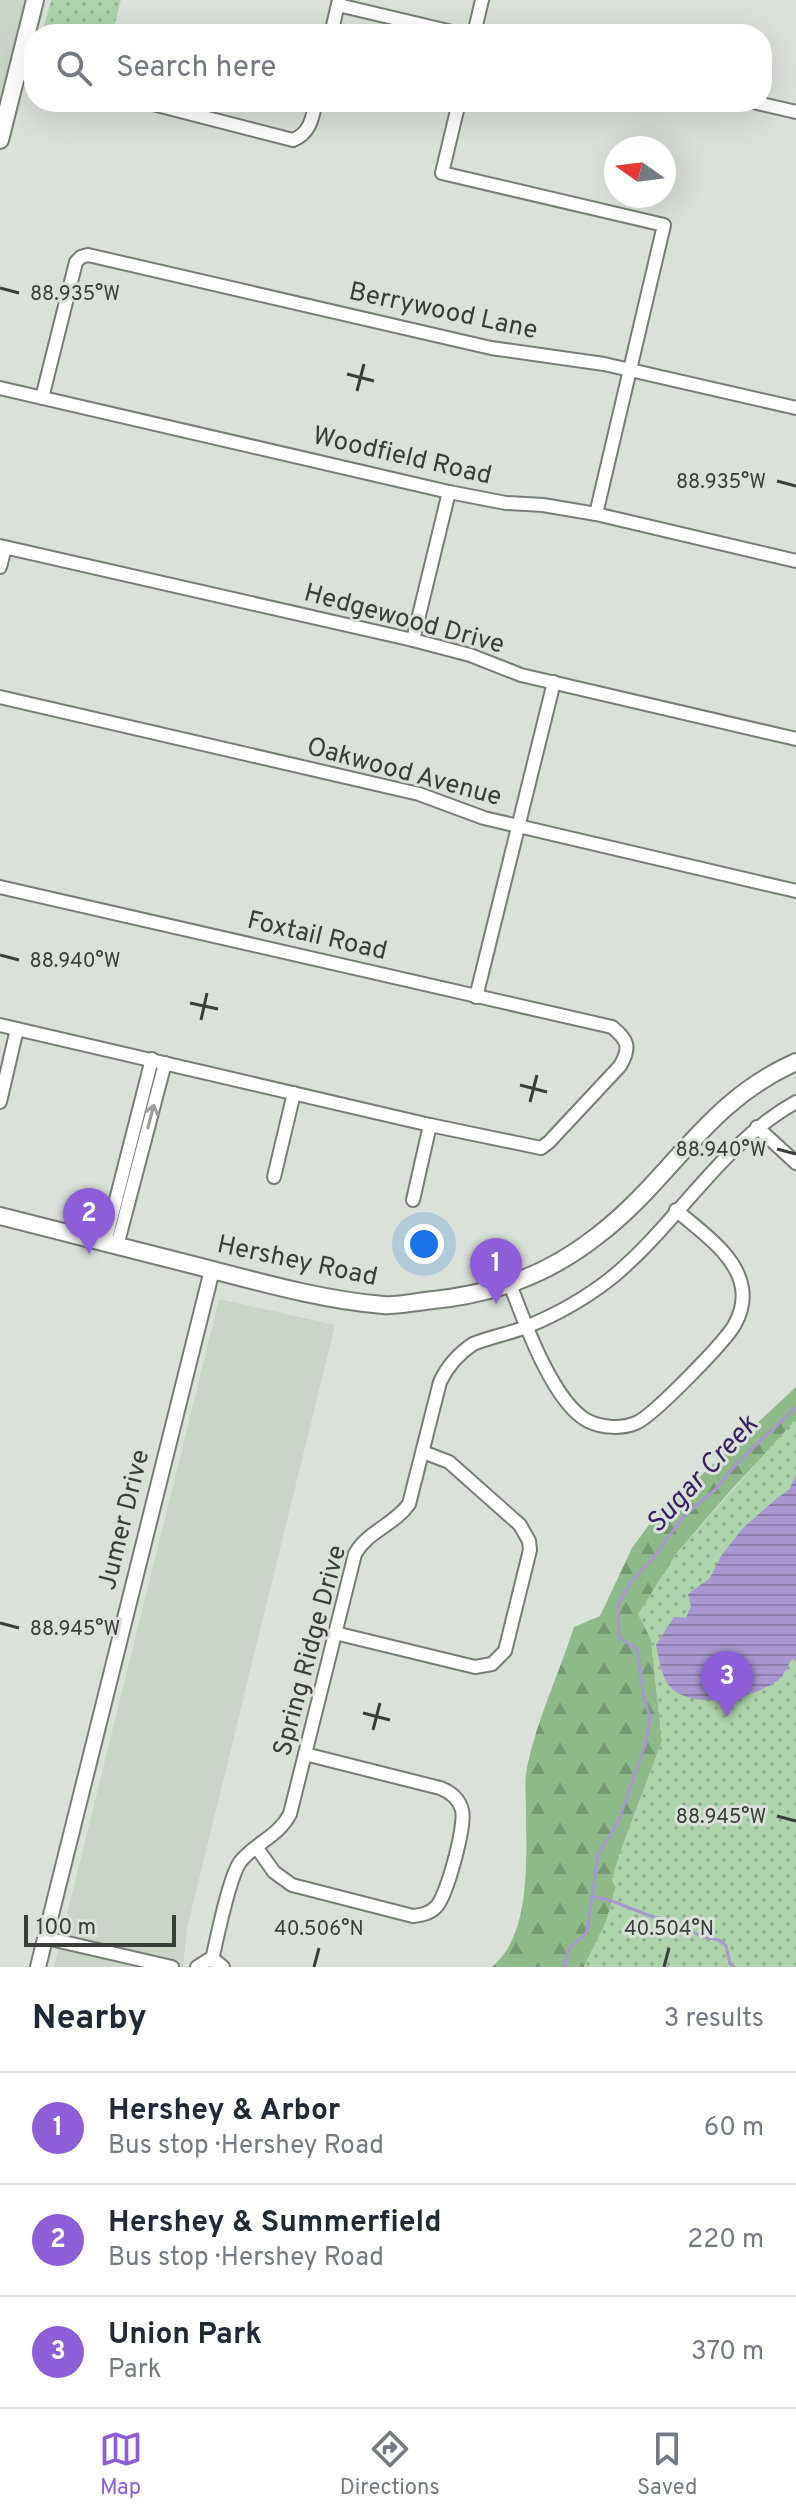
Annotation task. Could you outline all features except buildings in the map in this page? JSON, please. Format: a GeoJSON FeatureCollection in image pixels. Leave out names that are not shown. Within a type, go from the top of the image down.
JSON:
{"type":"FeatureCollection","features":[{"type":"Feature","properties":{"kind":"main road"},"geometry":{"type":"LineString","coordinates":[[32,24],[35,0]]}},
{"type":"Feature","properties":{"kind":"main road"},"geometry":{"type":"LineString","coordinates":[[0,140],[24,74]]}},
{"type":"Feature","properties":{"kind":"main road","name":"Hershey Road"},"geometry":{"type":"LineString","coordinates":[[0,1216],[316,1295],[386,1305],[454,1299],[494,1291],[546,1271],[598,1236],[727,1104],[772,1073],[796,1062]]}},
{"type":"Feature","properties":{"kind":"street"},"geometry":{"type":"LineString","coordinates":[[476,24],[482,0]]}},
{"type":"Feature","properties":{"kind":"street"},"geometry":{"type":"LineString","coordinates":[[333,24],[338,2],[423,24]]}},
{"type":"Feature","properties":{"kind":"street"},"geometry":{"type":"LineString","coordinates":[[772,106],[796,112]]}},
{"type":"Feature","properties":{"kind":"street"},"geometry":{"type":"LineString","coordinates":[[184,112],[293,140],[302,136],[310,125],[313,112]]}},
{"type":"Feature","properties":{"kind":"street"},"geometry":{"type":"LineString","coordinates":[[457,112],[442,173],[664,225],[596,514]]}},
{"type":"Feature","properties":{"kind":"street","name":"Berrywood Lane"},"geometry":{"type":"LineString","coordinates":[[42,398],[76,262],[88,255],[518,353],[570,358],[630,369],[796,408]]}},
{"type":"Feature","properties":{"kind":"street","name":"Woodfield Road"},"geometry":{"type":"LineString","coordinates":[[0,388],[449,492],[506,503],[543,505],[596,514],[796,561]]}},
{"type":"Feature","properties":{"kind":"street"},"geometry":{"type":"LineString","coordinates":[[413,640],[449,492]]}},
{"type":"Feature","properties":{"kind":"street"},"geometry":{"type":"LineString","coordinates":[[0,567],[2,547]]}},
{"type":"Feature","properties":{"kind":"street","name":"Hedgewood Drive"},"geometry":{"type":"LineString","coordinates":[[2,547],[413,640],[470,655],[521,675],[796,739]]}},
{"type":"Feature","properties":{"kind":"street"},"geometry":{"type":"LineString","coordinates":[[476,997],[554,682]]}},
{"type":"Feature","properties":{"kind":"street","name":"Oakwood Avenue"},"geometry":{"type":"LineString","coordinates":[[0,697],[419,794],[518,827],[796,891]]}},
{"type":"Feature","properties":{"kind":"street","name":"Foxtail Road"},"geometry":{"type":"LineString","coordinates":[[0,887],[612,1027],[622,1035],[626,1044],[626,1054],[620,1066],[541,1148],[430,1125]]}},
{"type":"Feature","properties":{"kind":"street"},"geometry":{"type":"LineString","coordinates":[[0,1025],[430,1125],[413,1200]]}},
{"type":"Feature","properties":{"kind":"street"},"geometry":{"type":"LineString","coordinates":[[0,1102],[17,1029]]}},
{"type":"Feature","properties":{"kind":"street"},"geometry":{"type":"LineString","coordinates":[[132,1166],[152,1059]]}},
{"type":"Feature","properties":{"kind":"street"},"geometry":{"type":"LineString","coordinates":[[111,1244],[165,1063]]}},
{"type":"Feature","properties":{"kind":"street"},"geometry":{"type":"LineString","coordinates":[[274,1177],[294,1093]]}},
{"type":"Feature","properties":{"kind":"street","name":"Spring Ridge Drive"},"geometry":{"type":"LineString","coordinates":[[218,1964],[235,1873],[248,1854],[278,1833],[285,1824],[355,1554],[368,1536],[396,1518],[409,1504],[440,1382],[453,1361],[473,1344],[526,1327],[597,1289],[635,1255],[728,1152],[757,1127],[796,1102]]}},
{"type":"Feature","properties":{"kind":"street"},"geometry":{"type":"LineString","coordinates":[[757,1127],[796,1163]]}},
{"type":"Feature","properties":{"kind":"street"},"geometry":{"type":"LineString","coordinates":[[510,1284],[535,1348],[568,1404],[587,1420],[611,1427],[635,1424],[646,1418],[731,1331],[741,1311],[742,1287],[733,1264],[676,1210]]}},
{"type":"Feature","properties":{"kind":"street","name":"Jumer Drive"},"geometry":{"type":"LineString","coordinates":[[38,1967],[212,1270]]}},
{"type":"Feature","properties":{"kind":"street"},"geometry":{"type":"LineString","coordinates":[[335,1633],[475,1667],[492,1664],[505,1651],[530,1550],[526,1532],[449,1462],[423,1452]]}},
{"type":"Feature","properties":{"kind":"street"},"geometry":{"type":"LineString","coordinates":[[257,1848],[274,1872],[292,1885],[413,1916],[431,1912],[443,1898],[463,1821],[459,1802],[454,1796],[440,1788],[305,1754]]}},
{"type":"Feature","properties":{"kind":"street"},"geometry":{"type":"LineString","coordinates":[[46,1938],[172,1967]]}},
{"type":"Feature","properties":{"kind":"street"},"geometry":{"type":"LineString","coordinates":[[197,1967],[203,1961],[218,1964]]}},
{"type":"Feature","properties":{"kind":"shaded area"},"geometry":{"type":"Polygon","coordinates":[[[0,0],[26,0],[0,104],[0,0]]]}},
{"type":"Feature","properties":{"kind":"shaded area"},"geometry":{"type":"Polygon","coordinates":[[[219,1299],[335,1325],[187,1928],[183,1967],[54,1967],[219,1299]]]}},
{"type":"Feature","properties":{"kind":"shaded area"},"geometry":{"type":"Polygon","coordinates":[[[796,1475],[796,1659],[791,1660],[777,1681],[739,1697],[708,1700],[680,1694],[664,1678],[656,1645],[674,1617],[686,1618],[691,1606],[688,1594],[710,1578],[721,1556],[743,1528],[789,1490],[796,1475]]]}},
{"type":"Feature","properties":{"kind":"green space"},"geometry":{"type":"Polygon","coordinates":[[[51,0],[121,0],[115,24],[45,24],[51,0]]]}},
{"type":"Feature","properties":{"kind":"green space"},"geometry":{"type":"Polygon","coordinates":[[[796,1387],[796,1421],[676,1554],[651,1640],[662,1741],[620,1853],[612,1880],[616,1887],[606,1922],[584,1967],[492,1967],[505,1953],[520,1915],[526,1872],[527,1767],[542,1714],[574,1627],[600,1616],[632,1548],[651,1522],[796,1387]]]}},
{"type":"Feature","properties":{"kind":"green space"},"geometry":{"type":"Polygon","coordinates":[[[794,1421],[796,1967],[584,1967],[606,1922],[616,1887],[612,1880],[620,1853],[662,1741],[651,1640],[638,1614],[676,1554],[794,1421]]]}},
{"type":"Feature","properties":{"kind":"waterway","name":"Sugar Creek"},"geometry":{"type":"LineString","coordinates":[[564,1967],[569,1949],[587,1932],[598,1855],[619,1820],[646,1742],[650,1717],[644,1699],[637,1649],[619,1637],[618,1605],[630,1583],[685,1515],[716,1489],[738,1462],[796,1407]]}},
{"type":"Feature","properties":{"kind":"waterway"},"geometry":{"type":"LineString","coordinates":[[592,1896],[670,1920],[703,1937],[719,1940],[726,1946],[730,1964],[734,1967]]}},
{"type":"Feature","properties":{"kind":"place","name":"Hershey & Summerfield"},"geometry":{"type":"Point","coordinates":[89,1254]}},
{"type":"Feature","properties":{"kind":"place","name":"Hershey & Arbor"},"geometry":{"type":"Point","coordinates":[496,1304]}},
{"type":"Feature","properties":{"kind":"place","name":"Union Park"},"geometry":{"type":"Point","coordinates":[727,1717]}}]}
